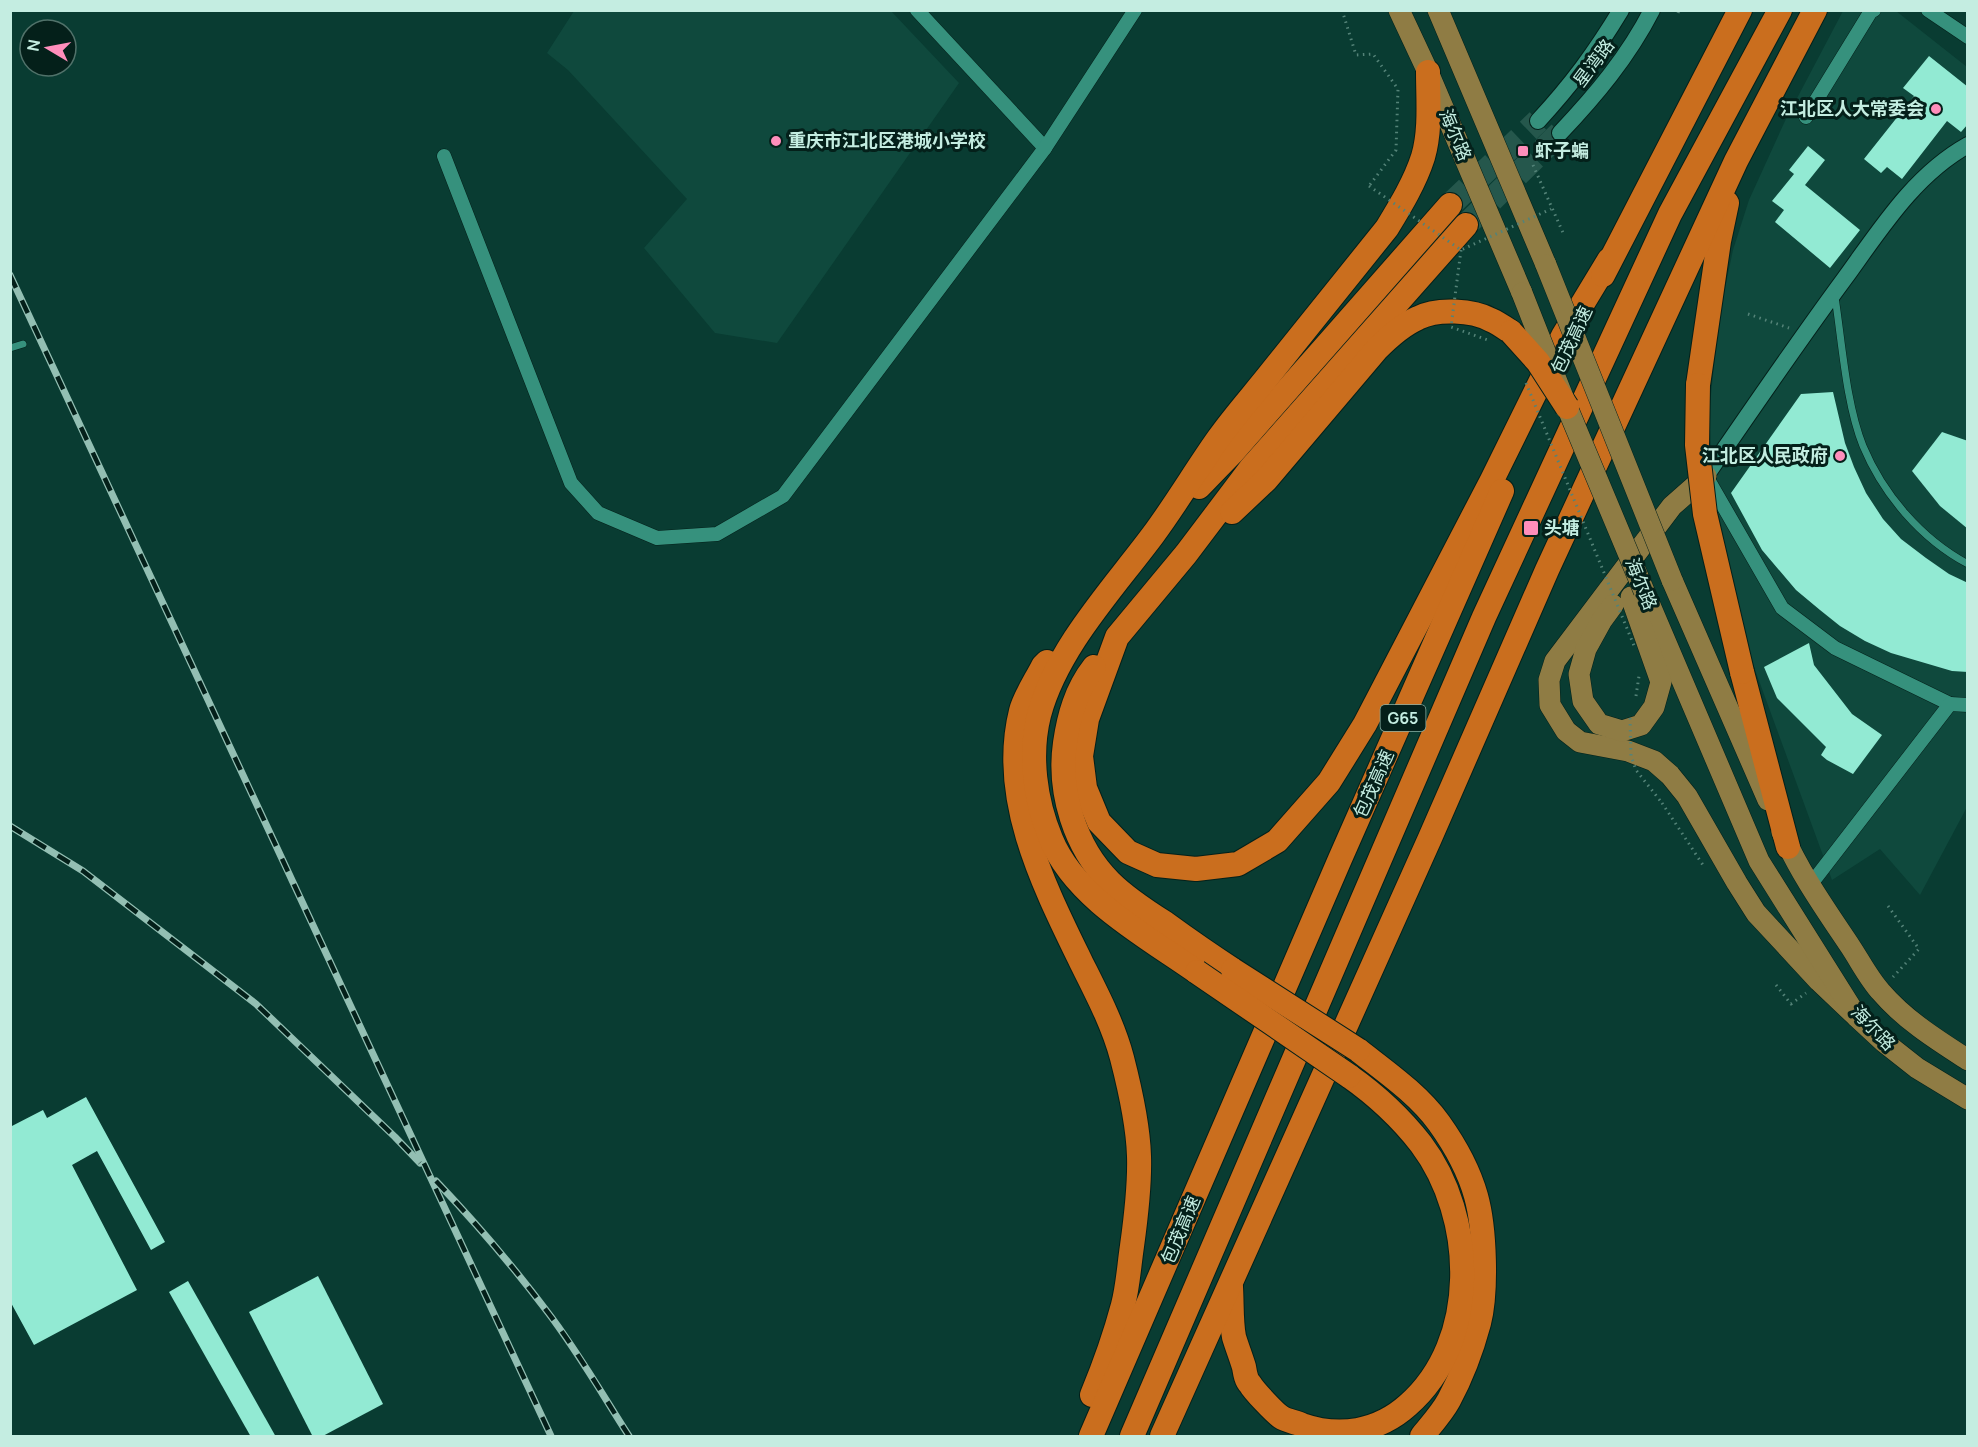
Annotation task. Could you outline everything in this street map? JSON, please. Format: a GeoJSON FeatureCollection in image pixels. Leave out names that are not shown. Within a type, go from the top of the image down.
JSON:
{"type":"FeatureCollection","features":[{"type":"Feature","properties":{"kind":"highway"},"geometry":{"type":"LineString","coordinates":[[1667,150],[1722,10]]}},
{"type":"Feature","properties":{"kind":"highway","name":"包茂高速"},"geometry":{"type":"LineString","coordinates":[[1091,1437],[1533,423],[1609,260],[1740,10]]}},
{"type":"Feature","properties":{"kind":"highway","name":"包茂高速"},"geometry":{"type":"LineString","coordinates":[[1132,1437],[1489,606],[1670,214],[1780,10]]}},
{"type":"Feature","properties":{"kind":"highway"},"geometry":{"type":"LineString","coordinates":[[1162,1437],[1548,570],[1736,161],[1815,10]]}},
{"type":"Feature","properties":{"kind":"highway"},"geometry":{"type":"LineString","coordinates":[[1075,1437],[1100,1376],[1123,1303],[1138,1207],[1139,1155],[1134,1108],[1121,1055],[1103,1005],[1058,914],[1030,845],[1019,804],[1016,760],[1021,709],[1043,666],[1092,614],[1154,534],[1219,438],[1387,228],[1404,201],[1423,155],[1428,121],[1428,72]]}},
{"type":"Feature","properties":{"kind":"highway"},"geometry":{"type":"LineString","coordinates":[[1736,161],[1719,241],[1698,385],[1697,446],[1705,514],[1742,672],[1788,847]]}},
{"type":"Feature","properties":{"kind":"highway"},"geometry":{"type":"LineString","coordinates":[[1154,534],[1231,454],[1450,205]]}},
{"type":"Feature","properties":{"kind":"highway"},"geometry":{"type":"LineString","coordinates":[[1422,1437],[1449,1401],[1467,1359],[1479,1321],[1483,1278],[1483,1235],[1476,1196],[1461,1159],[1438,1122],[1415,1097],[1358,1050],[1233,970],[1144,909],[1110,882],[1089,856],[1076,830],[1065,791],[1063,755],[1070,714],[1085,678],[1186,554],[1251,468],[1466,225]]}},
{"type":"Feature","properties":{"kind":"highway"},"geometry":{"type":"LineString","coordinates":[[1117,637],[1087,719],[1081,756],[1085,788],[1099,822],[1128,852],[1157,865],[1196,869],[1238,864],[1277,841],[1329,782],[1365,724],[1492,480],[1563,336],[1609,260]]}},
{"type":"Feature","properties":{"kind":"highway"},"geometry":{"type":"LineString","coordinates":[[1186,554],[1266,480],[1377,349],[1396,331],[1420,316],[1444,311],[1489,318],[1511,332],[1538,362],[1567,407]]}},
{"type":"Feature","properties":{"kind":"highway"},"geometry":{"type":"LineString","coordinates":[[1092,614],[1055,673],[1040,715],[1034,744],[1035,778],[1040,802],[1051,839],[1066,866],[1094,898],[1372,1092],[1400,1119],[1422,1145],[1450,1198],[1458,1234],[1463,1277],[1458,1319],[1447,1353],[1431,1381],[1407,1406],[1380,1424],[1349,1432],[1318,1430],[1281,1417],[1249,1383],[1234,1335],[1230,1283]]}},
{"type":"Feature","properties":{"kind":"main road","name":"海尔路"},"geometry":{"type":"LineString","coordinates":[[1399,10],[1428,72],[1522,293],[1609,508],[1638,594],[1759,861],[1857,1017],[1917,1068],[1963,1098]]}},
{"type":"Feature","properties":{"kind":"main road","name":"海尔路"},"geometry":{"type":"LineString","coordinates":[[1438,10],[1546,265],[1672,580],[1788,847],[1880,991],[1926,1033],[1968,1060]]}},
{"type":"Feature","properties":{"kind":"main road"},"geometry":{"type":"LineString","coordinates":[[1638,594],[1662,682],[1654,707],[1641,725],[1622,731],[1599,724],[1583,701],[1580,674],[1586,649],[1602,620],[1680,518],[1706,476]]}},
{"type":"Feature","properties":{"kind":"main road"},"geometry":{"type":"LineString","coordinates":[[1706,476],[1672,506],[1556,660],[1549,680],[1550,705],[1566,731],[1580,742],[1628,751],[1654,761],[1670,775],[1687,796],[1756,913],[1857,1017]]}},
{"type":"Feature","properties":{"kind":"street"},"geometry":{"type":"LineString","coordinates":[[916,10],[1045,148]]}},
{"type":"Feature","properties":{"kind":"street"},"geometry":{"type":"LineString","coordinates":[[444,156],[571,483],[598,513],[657,538],[717,534],[783,496],[1045,148],[1135,10]]}},
{"type":"Feature","properties":{"kind":"street","name":"星湾路"},"geometry":{"type":"LineString","coordinates":[[1538,121],[1570,86],[1599,48],[1621,10]]}},
{"type":"Feature","properties":{"kind":"street","name":"星湾路"},"geometry":{"type":"LineString","coordinates":[[1560,133],[1591,100],[1621,62],[1652,10]]}},
{"type":"Feature","properties":{"kind":"street"},"geometry":{"type":"LineString","coordinates":[[1806,117],[1871,11],[1874,10]]}},
{"type":"Feature","properties":{"kind":"street"},"geometry":{"type":"LineString","coordinates":[[1928,10],[1968,37]]}},
{"type":"Feature","properties":{"kind":"street"},"geometry":{"type":"LineString","coordinates":[[1968,146],[1941,162],[1923,177],[1886,222],[1804,333],[1706,476],[1782,608],[1835,648],[1950,704],[1968,705]]}},
{"type":"Feature","properties":{"kind":"street"},"geometry":{"type":"LineString","coordinates":[[1811,884],[1950,704]]}},
{"type":"Feature","properties":{"kind":"lane"},"geometry":{"type":"LineString","coordinates":[[1834,292],[1851,400],[1863,445],[1886,490],[1918,528],[1968,564]]}},
{"type":"Feature","properties":{"kind":"lane"},"geometry":{"type":"LineString","coordinates":[[10,348],[23,344]]}},
{"type":"Feature","properties":{"kind":"path"},"geometry":{"type":"LineString","coordinates":[[1342,10],[1356,55],[1373,54],[1398,89],[1396,150],[1369,186],[1461,250]]}},
{"type":"Feature","properties":{"kind":"path"},"geometry":{"type":"LineString","coordinates":[[1533,165],[1563,235]]}},
{"type":"Feature","properties":{"kind":"path"},"geometry":{"type":"LineString","coordinates":[[1461,250],[1551,209]]}},
{"type":"Feature","properties":{"kind":"path"},"geometry":{"type":"LineString","coordinates":[[1461,250],[1451,327],[1488,340]]}},
{"type":"Feature","properties":{"kind":"path"},"geometry":{"type":"LineString","coordinates":[[1748,314],[1804,333]]}},
{"type":"Feature","properties":{"kind":"path"},"geometry":{"type":"LineString","coordinates":[[1523,377],[1638,655]]}},
{"type":"Feature","properties":{"kind":"path"},"geometry":{"type":"LineString","coordinates":[[1634,702],[1640,673]]}},
{"type":"Feature","properties":{"kind":"path"},"geometry":{"type":"LineString","coordinates":[[1632,710],[1630,718],[1631,756],[1636,770],[1662,803]]}},
{"type":"Feature","properties":{"kind":"path"},"geometry":{"type":"LineString","coordinates":[[1880,991],[1919,949],[1888,906]]}},
{"type":"Feature","properties":{"kind":"path"},"geometry":{"type":"LineString","coordinates":[[1776,985],[1791,1004],[1820,981]]}},
{"type":"Feature","properties":{"kind":"shaded area","name":"重庆市江北区港城小学校"},"geometry":{"type":"Polygon","coordinates":[[[574,11],[891,11],[959,83],[777,343],[715,333],[644,248],[687,199],[568,70],[547,53],[574,11]]]}},
{"type":"Feature","properties":{"kind":"shaded area","name":"江北区人民政府"},"geometry":{"type":"Polygon","coordinates":[[[1843,11],[1896,11],[1967,67],[1967,807],[1920,895],[1880,849],[1832,880],[1754,667],[1729,579],[1714,498],[1709,414],[1719,317],[1733,250],[1749,200],[1785,121],[1843,11]]]}},
{"type":"Feature","properties":{"kind":"building","name":"江北区人大常委会"},"geometry":{"type":"Polygon","coordinates":[[[1929,56],[1968,87],[1968,124],[1961,132],[1947,121],[1902,179],[1887,167],[1881,173],[1864,159],[1914,96],[1903,88],[1929,56]]]}},
{"type":"Feature","properties":{"kind":"building"},"geometry":{"type":"Polygon","coordinates":[[[1808,146],[1825,160],[1805,185],[1860,230],[1830,268],[1775,222],[1784,210],[1772,201],[1794,174],[1789,170],[1808,146]]]}},
{"type":"Feature","properties":{"kind":"building"},"geometry":{"type":"Polygon","coordinates":[[[1833,392],[1845,443],[1854,467],[1866,493],[1883,519],[1901,539],[1926,558],[1949,574],[1968,583],[1968,672],[1952,671],[1891,653],[1840,626],[1796,590],[1762,550],[1731,493],[1801,394],[1833,392]]]}},
{"type":"Feature","properties":{"kind":"building"},"geometry":{"type":"Polygon","coordinates":[[[1942,432],[1968,441],[1968,529],[1940,506],[1912,471],[1942,432]]]}},
{"type":"Feature","properties":{"kind":"building"},"geometry":{"type":"Polygon","coordinates":[[[1809,643],[1814,665],[1852,714],[1882,735],[1853,774],[1821,755],[1826,747],[1777,698],[1764,667],[1809,643]]]}},
{"type":"Feature","properties":{"kind":"building"},"geometry":{"type":"Polygon","coordinates":[[[86,1097],[165,1242],[151,1250],[97,1151],[72,1165],[137,1290],[34,1345],[10,1301],[10,1127],[43,1110],[47,1118],[86,1097]]]}},
{"type":"Feature","properties":{"kind":"building"},"geometry":{"type":"Polygon","coordinates":[[[318,1276],[383,1404],[321,1437],[313,1437],[249,1312],[318,1276]]]}},
{"type":"Feature","properties":{"kind":"building"},"geometry":{"type":"Polygon","coordinates":[[[188,1281],[276,1437],[251,1437],[169,1292],[188,1281]]]}},
{"type":"Feature","properties":{"kind":"tunnel"},"geometry":{"type":"LineString","coordinates":[[1450,205],[1538,121]]}},
{"type":"Feature","properties":{"kind":"tunnel"},"geometry":{"type":"LineString","coordinates":[[1466,225],[1560,133]]}},
{"type":"Feature","properties":{"kind":"railway"},"geometry":{"type":"LineString","coordinates":[[10,275],[551,1436]]}},
{"type":"Feature","properties":{"kind":"railway"},"geometry":{"type":"LineString","coordinates":[[10,826],[83,871],[256,1004],[420,1163]]}},
{"type":"Feature","properties":{"kind":"railway"},"geometry":{"type":"LineString","coordinates":[[436,1181],[493,1244],[546,1310],[579,1356],[629,1436]]}},
{"type":"Feature","properties":{"kind":"place","name":"江北区人大常委会"},"geometry":{"type":"Point","coordinates":[1936,109]}},
{"type":"Feature","properties":{"kind":"place","name":"重庆市江北区港城小学校"},"geometry":{"type":"Point","coordinates":[776,141]}},
{"type":"Feature","properties":{"kind":"place","name":"虾子蝙"},"geometry":{"type":"Point","coordinates":[1523,151]}},
{"type":"Feature","properties":{"kind":"place","name":"江北区人民政府"},"geometry":{"type":"Point","coordinates":[1840,456]}},
{"type":"Feature","properties":{"kind":"place","name":"头塘"},"geometry":{"type":"Point","coordinates":[1531,528]}}]}
